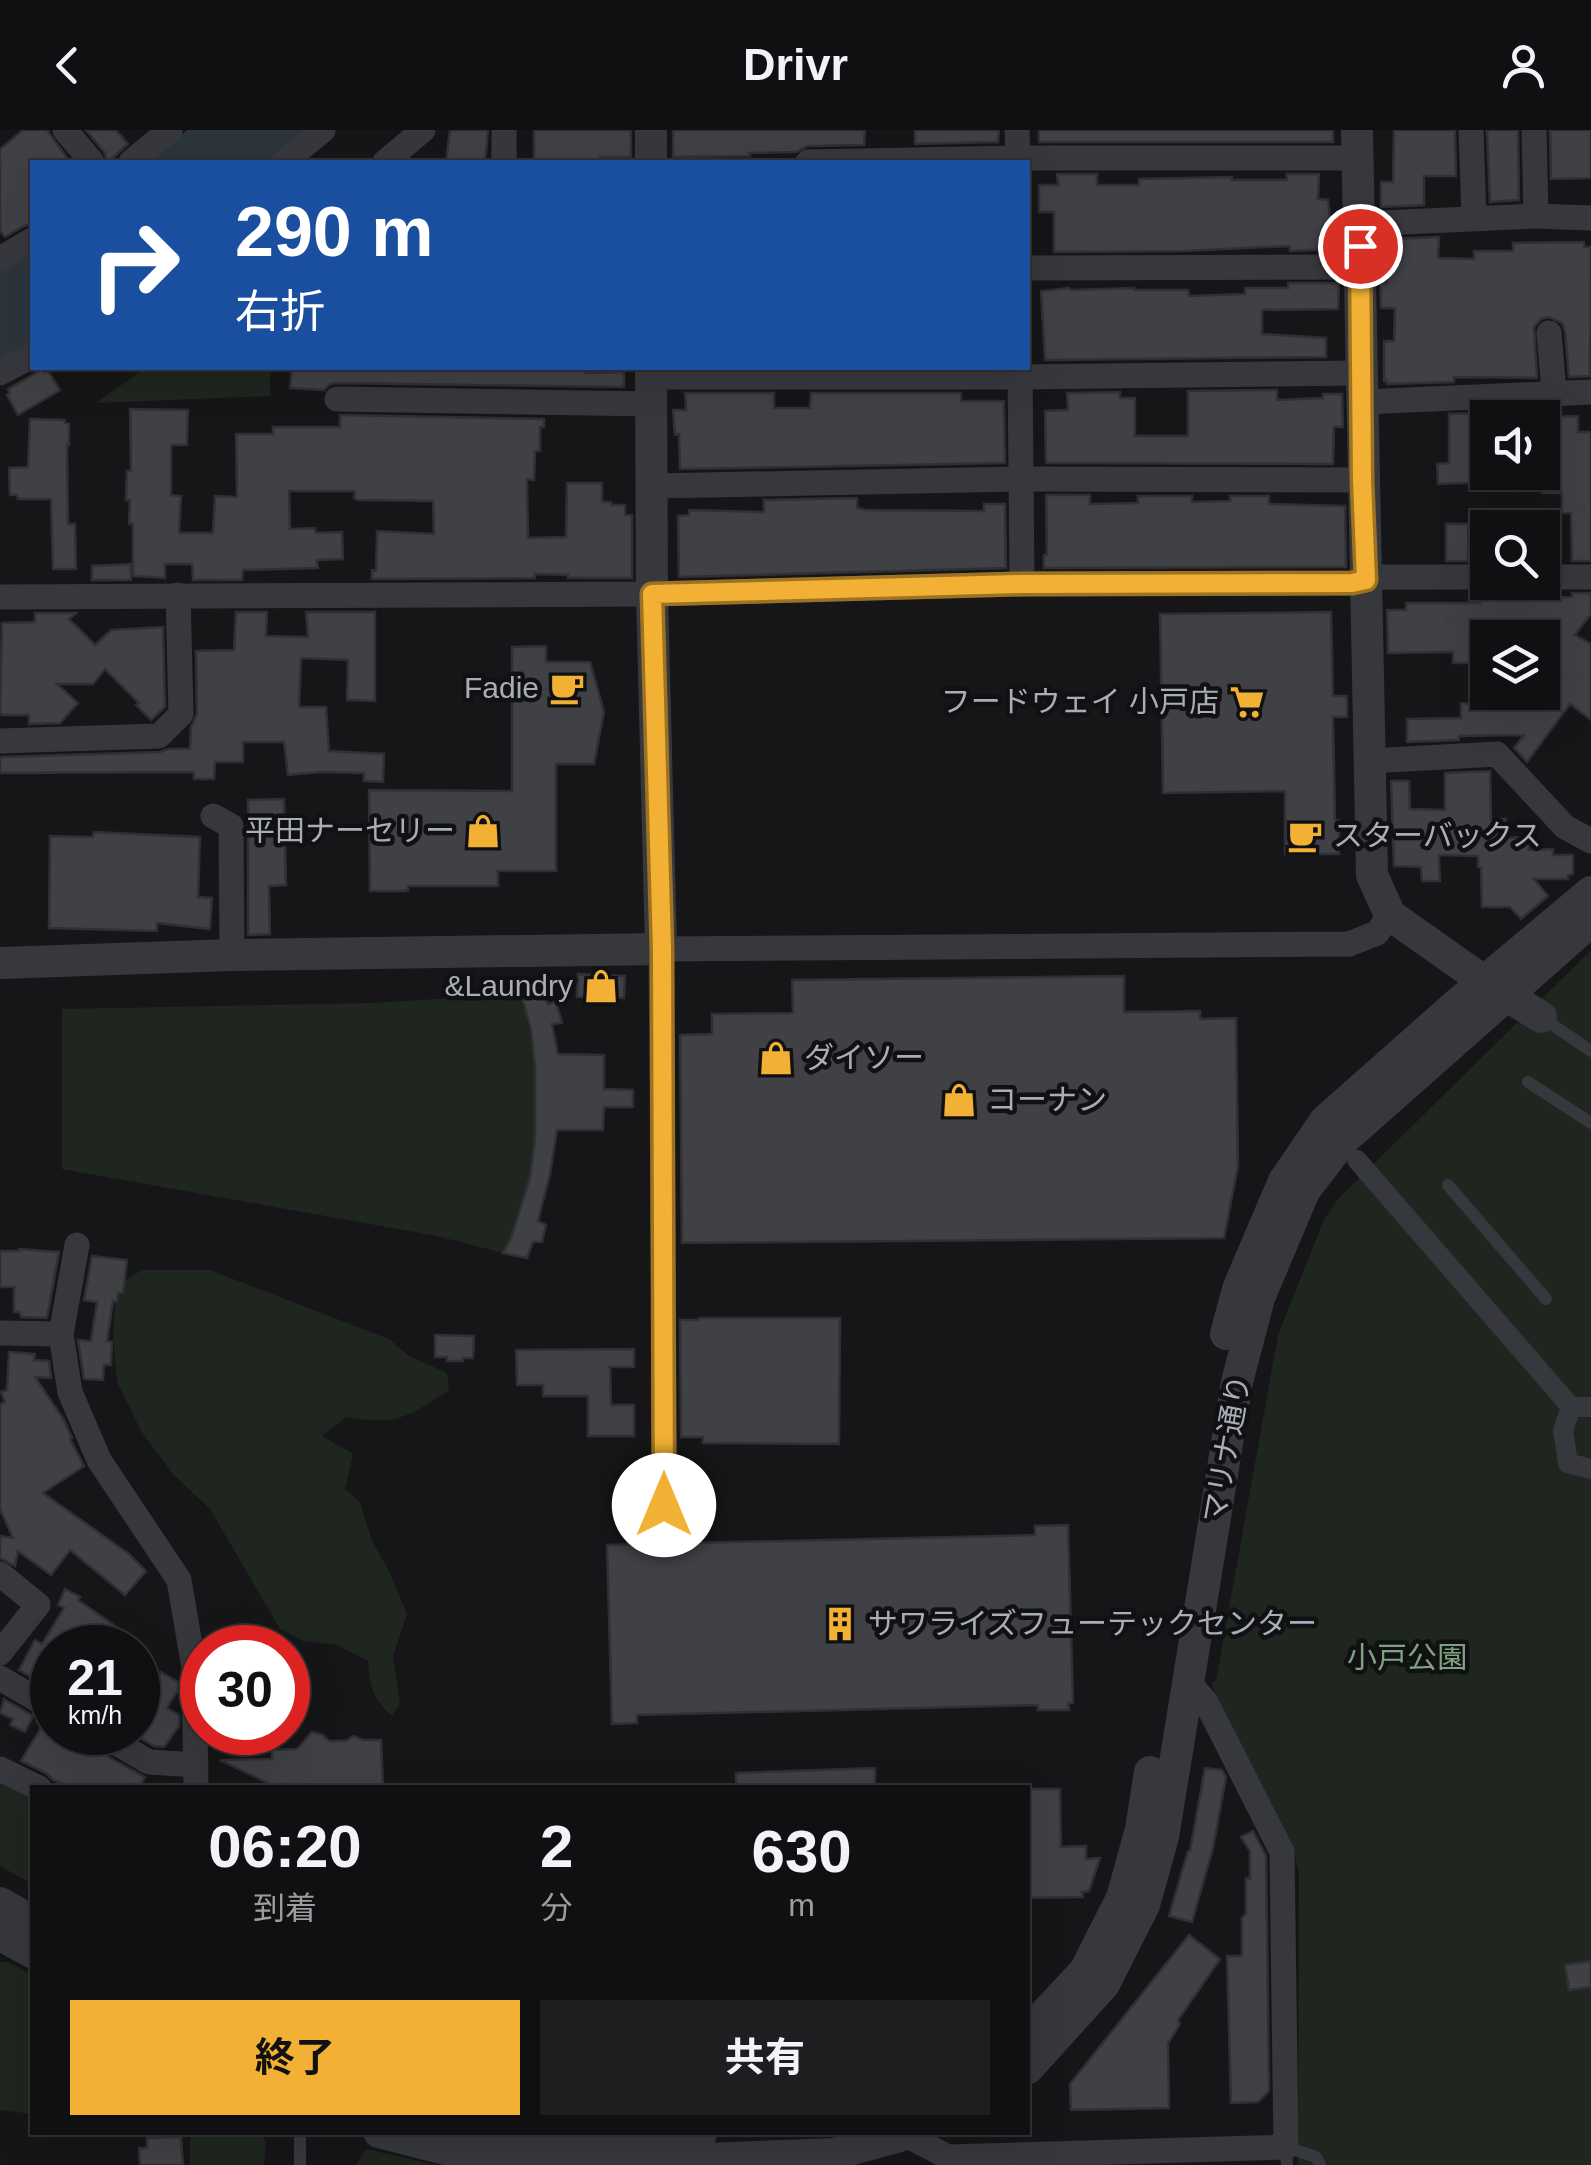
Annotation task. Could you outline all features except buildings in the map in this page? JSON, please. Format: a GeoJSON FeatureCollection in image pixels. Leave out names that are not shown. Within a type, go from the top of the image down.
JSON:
{"type":"FeatureCollection","features":[{"type":"Feature","properties":{"kind":"street"},"geometry":{"type":"LineString","coordinates":[[65,130],[90,160]]}},
{"type":"Feature","properties":{"kind":"street"},"geometry":{"type":"LineString","coordinates":[[133,160],[170,130]]}},
{"type":"Feature","properties":{"kind":"street"},"geometry":{"type":"LineString","coordinates":[[286,160],[322,130]]}},
{"type":"Feature","properties":{"kind":"street"},"geometry":{"type":"LineString","coordinates":[[386,160],[422,130]]}},
{"type":"Feature","properties":{"kind":"street"},"geometry":{"type":"LineString","coordinates":[[504,130],[504,160]]}},
{"type":"Feature","properties":{"kind":"street"},"geometry":{"type":"LineString","coordinates":[[650,130],[650,160]]}},
{"type":"Feature","properties":{"kind":"street"},"geometry":{"type":"LineString","coordinates":[[1017,130],[1018,160],[1358,144],[1372,875],[1390,916],[1541,1017]]}},
{"type":"Feature","properties":{"kind":"street"},"geometry":{"type":"LineString","coordinates":[[1472,130],[1474,218]]}},
{"type":"Feature","properties":{"kind":"street"},"geometry":{"type":"LineString","coordinates":[[1534,130],[1536,216]]}},
{"type":"Feature","properties":{"kind":"street"},"geometry":{"type":"LineString","coordinates":[[1359,224],[1536,216],[1591,218]]}},
{"type":"Feature","properties":{"kind":"street"},"geometry":{"type":"LineString","coordinates":[[0,259],[30,241]]}},
{"type":"Feature","properties":{"kind":"street"},"geometry":{"type":"LineString","coordinates":[[1030,268],[1360,267]]}},
{"type":"Feature","properties":{"kind":"street"},"geometry":{"type":"LineString","coordinates":[[1549,333],[1554,392]]}},
{"type":"Feature","properties":{"kind":"street"},"geometry":{"type":"LineString","coordinates":[[0,372],[30,357]]}},
{"type":"Feature","properties":{"kind":"street"},"geometry":{"type":"LineString","coordinates":[[1020,372],[1022,584]]}},
{"type":"Feature","properties":{"kind":"street"},"geometry":{"type":"LineString","coordinates":[[337,399],[651,383],[1020,372],[1362,388],[1591,392]]}},
{"type":"Feature","properties":{"kind":"street"},"geometry":{"type":"LineString","coordinates":[[651,383],[652,594],[662,949],[664,1505]]}},
{"type":"Feature","properties":{"kind":"street"},"geometry":{"type":"LineString","coordinates":[[652,486],[1021,479],[1362,480]]}},
{"type":"Feature","properties":{"kind":"street"},"geometry":{"type":"LineString","coordinates":[[1560,577],[1591,576]]}},
{"type":"Feature","properties":{"kind":"street"},"geometry":{"type":"LineString","coordinates":[[0,597],[652,594],[1470,577]]}},
{"type":"Feature","properties":{"kind":"street"},"geometry":{"type":"LineString","coordinates":[[0,740],[159,736],[182,714],[178,595]]}},
{"type":"Feature","properties":{"kind":"street"},"geometry":{"type":"LineString","coordinates":[[1370,761],[1497,754],[1565,827],[1591,841]]}},
{"type":"Feature","properties":{"kind":"street"},"geometry":{"type":"LineString","coordinates":[[214,816],[231,826],[232,956]]}},
{"type":"Feature","properties":{"kind":"street","name":"マリナ通り"},"geometry":{"type":"LineString","coordinates":[[1030,2066],[1104,1984],[1144,1905],[1162,1837],[1236,1382],[1258,1298],[1304,1191],[1343,1140],[1591,892]]}},
{"type":"Feature","properties":{"kind":"street"},"geometry":{"type":"LineString","coordinates":[[0,963],[662,949],[1349,944],[1377,933],[1390,916]]}},
{"type":"Feature","properties":{"kind":"street","name":"マリナ通り"},"geometry":{"type":"LineString","coordinates":[[1030,2030],[1085,1971],[1122,1898],[1140,1829],[1216,1378],[1238,1289],[1284,1181],[1326,1121],[1495,989],[1591,921]]}},
{"type":"Feature","properties":{"kind":"street"},"geometry":{"type":"LineString","coordinates":[[1357,1160],[1581,1407],[1563,1430],[1568,1462],[1591,1469]]}},
{"type":"Feature","properties":{"kind":"street"},"geometry":{"type":"LineString","coordinates":[[77,1245],[62,1334],[70,1392],[99,1460],[179,1580],[194,1668],[196,1776],[137,1755]]}},
{"type":"Feature","properties":{"kind":"street"},"geometry":{"type":"LineString","coordinates":[[0,1333],[62,1334]]}},
{"type":"Feature","properties":{"kind":"street"},"geometry":{"type":"LineString","coordinates":[[0,1574],[38,1604],[0,1653]]}},
{"type":"Feature","properties":{"kind":"street"},"geometry":{"type":"LineString","coordinates":[[0,1678],[30,1695]]}},
{"type":"Feature","properties":{"kind":"street"},"geometry":{"type":"LineString","coordinates":[[913,2135],[948,2157],[1287,2156],[1282,1852],[1206,1702],[1188,1680]]}},
{"type":"Feature","properties":{"kind":"street"},"geometry":{"type":"LineString","coordinates":[[0,1769],[32,1785]]}},
{"type":"Feature","properties":{"kind":"street"},"geometry":{"type":"LineString","coordinates":[[0,1904],[30,1920]]}},
{"type":"Feature","properties":{"kind":"street"},"geometry":{"type":"LineString","coordinates":[[0,1935],[30,1951]]}},
{"type":"Feature","properties":{"kind":"street"},"geometry":{"type":"LineString","coordinates":[[391,2135],[472,2156],[579,2164],[771,2161],[834,2154],[907,2135]]}},
{"type":"Feature","properties":{"kind":"street"},"geometry":{"type":"LineString","coordinates":[[518,2135],[580,2140],[725,2135]]}},
{"type":"Feature","properties":{"kind":"lane"},"geometry":{"type":"LineString","coordinates":[[1541,1017],[1591,1051]]}},
{"type":"Feature","properties":{"kind":"lane"},"geometry":{"type":"LineString","coordinates":[[1528,1082],[1591,1123]]}},
{"type":"Feature","properties":{"kind":"lane"},"geometry":{"type":"LineString","coordinates":[[1448,1185],[1546,1299]]}},
{"type":"Feature","properties":{"kind":"lane"},"geometry":{"type":"LineString","coordinates":[[300,2135],[300,2165]]}},
{"type":"Feature","properties":{"kind":"lane"},"geometry":{"type":"LineString","coordinates":[[1287,2156],[1316,2156],[1320,2165]]}},
{"type":"Feature","properties":{"kind":"green space"},"geometry":{"type":"Polygon","coordinates":[[[142,370],[270,370],[270,396],[96,403],[142,370]]]}},
{"type":"Feature","properties":{"kind":"green space","name":"小戸公園"},"geometry":{"type":"Polygon","coordinates":[[[1591,950],[1591,2165],[1298,2165],[1299,1873],[1293,1850],[1211,1683],[1216,1681],[1278,1335],[1323,1222],[1337,1200],[1591,950]]]}},
{"type":"Feature","properties":{"kind":"green space"},"geometry":{"type":"Polygon","coordinates":[[[521,994],[533,1057],[536,1125],[527,1193],[503,1253],[437,1236],[62,1169],[62,1009],[370,1003],[521,994]]]}},
{"type":"Feature","properties":{"kind":"green space"},"geometry":{"type":"Polygon","coordinates":[[[142,1270],[210,1270],[389,1339],[409,1356],[447,1373],[449,1390],[412,1413],[390,1420],[346,1417],[322,1436],[353,1454],[345,1489],[360,1502],[372,1541],[407,1614],[393,1657],[400,1703],[392,1716],[373,1691],[368,1661],[337,1645],[310,1642],[310,1625],[278,1625],[210,1509],[173,1474],[141,1431],[117,1382],[115,1303],[124,1281],[142,1270]]]}},
{"type":"Feature","properties":{"kind":"green space"},"geometry":{"type":"Polygon","coordinates":[[[0,1781],[30,1795],[30,1883],[0,1866],[0,1781]]]}},
{"type":"Feature","properties":{"kind":"green space"},"geometry":{"type":"Polygon","coordinates":[[[0,1962],[8,1962],[30,1974],[30,2114],[0,2110],[0,1962]]]}},
{"type":"Feature","properties":{"kind":"green space"},"geometry":{"type":"Polygon","coordinates":[[[190,2135],[263,2135],[266,2142],[264,2165],[190,2165],[190,2135]]]}},
{"type":"Feature","properties":{"kind":"green space"},"geometry":{"type":"Polygon","coordinates":[[[366,2149],[437,2165],[356,2165],[366,2149]]]}},
{"type":"Feature","properties":{"kind":"shaded area"},"geometry":{"type":"Polygon","coordinates":[[[187,130],[311,130],[275,160],[151,160],[187,130]]]}},
{"type":"Feature","properties":{"kind":"shaded area"},"geometry":{"type":"Polygon","coordinates":[[[30,251],[30,350],[0,365],[0,269],[30,251]]]}},
{"type":"Feature","properties":{"kind":"place","name":"Fadie"},"geometry":{"type":"Point","coordinates":[567,688]}},
{"type":"Feature","properties":{"kind":"place","name":"フードウェイ 小戸店"},"geometry":{"type":"Point","coordinates":[1247,702]}},
{"type":"Feature","properties":{"kind":"place","name":"平田ナーセリー"},"geometry":{"type":"Point","coordinates":[483,831]}},
{"type":"Feature","properties":{"kind":"place","name":"スターバックス"},"geometry":{"type":"Point","coordinates":[1305,836]}},
{"type":"Feature","properties":{"kind":"place","name":"&Laundry"},"geometry":{"type":"Point","coordinates":[601,986]}},
{"type":"Feature","properties":{"kind":"place","name":"ダイソー"},"geometry":{"type":"Point","coordinates":[776,1058]}},
{"type":"Feature","properties":{"kind":"place","name":"コーナン"},"geometry":{"type":"Point","coordinates":[959,1100]}},
{"type":"Feature","properties":{"kind":"place","name":"サワライズフューテックセンター"},"geometry":{"type":"Point","coordinates":[840,1624]}},
{"type":"Feature","properties":{"kind":"route"},"geometry":{"type":"LineString","coordinates":[[664,1505],[662,949],[652,594],[1366,580],[1360,246]]}}]}
